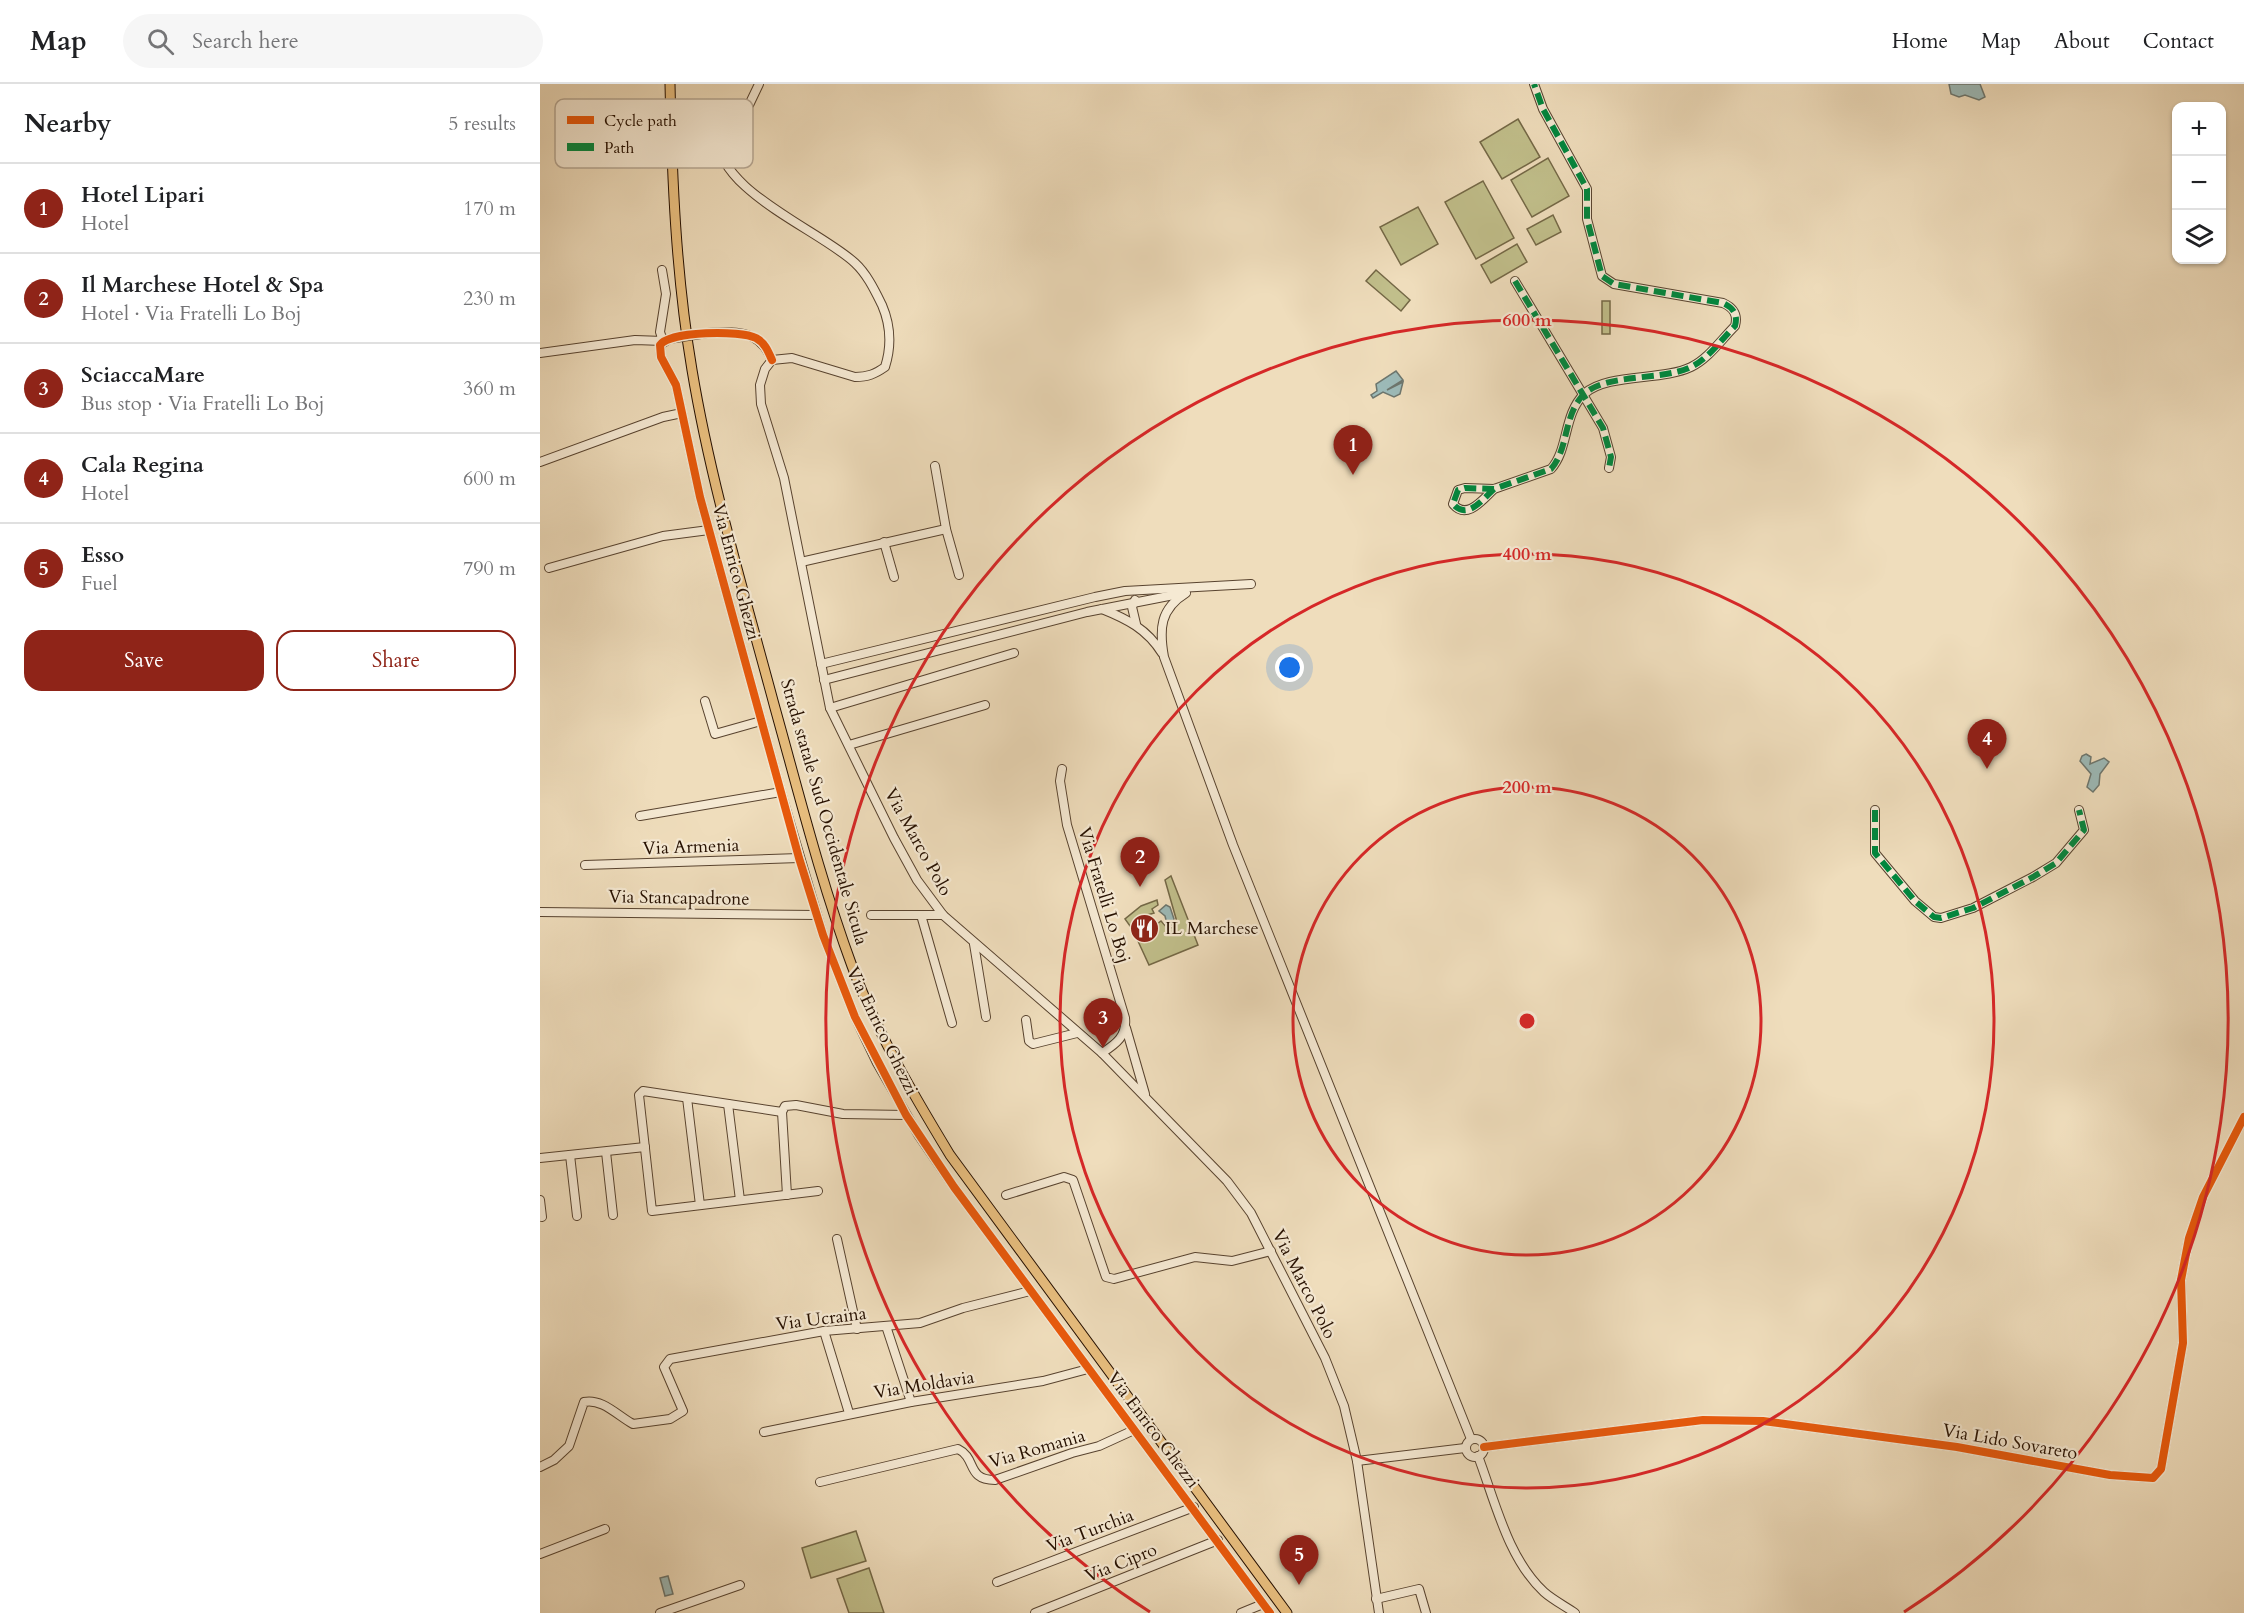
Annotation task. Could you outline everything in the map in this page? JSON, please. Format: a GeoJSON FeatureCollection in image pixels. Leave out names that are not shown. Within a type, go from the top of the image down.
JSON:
{"type":"FeatureCollection","features":[{"type":"Feature","properties":{"kind":"main road","name":"Strada statale Sud Occidentale Sicula"},"geometry":{"type":"LineString","coordinates":[[670,84],[670,99]]}},
{"type":"Feature","properties":{"kind":"main road","name":"Strada statale Sud Occidentale Sicula"},"geometry":{"type":"LineString","coordinates":[[673,168],[691,368],[726,528],[822,876],[853,968],[872,1014],[903,1078],[950,1155],[1287,1613]]}},
{"type":"Feature","properties":{"kind":"street"},"geometry":{"type":"LineString","coordinates":[[751,99],[759,84]]}},
{"type":"Feature","properties":{"kind":"street"},"geometry":{"type":"LineString","coordinates":[[1494,489],[1473,508],[1465,511],[1453,504],[1458,490],[1465,488],[1494,489],[1551,470],[1559,455],[1575,407],[1584,395],[1604,384],[1676,372],[1697,364],[1735,326],[1736,314],[1730,306],[1723,303],[1614,284],[1602,276],[1587,219],[1587,189],[1543,109],[1534,84]]}},
{"type":"Feature","properties":{"kind":"street"},"geometry":{"type":"LineString","coordinates":[[540,353],[635,340],[666,340],[707,333],[731,332],[756,338],[764,344],[772,360],[792,358],[855,377],[875,375],[885,367],[891,340],[879,300],[858,265],[838,248],[771,207],[728,168]]}},
{"type":"Feature","properties":{"kind":"street","name":"Via Enrico Ghezzi"},"geometry":{"type":"LineString","coordinates":[[662,270],[666,294],[660,332],[666,340],[660,345],[661,357],[676,386],[709,530],[799,858],[817,915],[855,1017],[906,1115],[954,1188],[1194,1507],[1270,1613]]}},
{"type":"Feature","properties":{"kind":"street"},"geometry":{"type":"LineString","coordinates":[[1515,281],[1584,395],[1608,442],[1611,457],[1609,468]]}},
{"type":"Feature","properties":{"kind":"street","name":"Via Marco Polo"},"geometry":{"type":"LineString","coordinates":[[772,360],[765,369],[760,394],[784,478],[830,708],[894,838],[917,880],[943,915],[1102,1053],[1241,1197],[1271,1251],[1334,1378],[1344,1406],[1357,1461],[1379,1613]]}},
{"type":"Feature","properties":{"kind":"street"},"geometry":{"type":"LineString","coordinates":[[540,462],[663,417],[682,413]]}},
{"type":"Feature","properties":{"kind":"street"},"geometry":{"type":"LineString","coordinates":[[935,466],[946,529],[959,576]]}},
{"type":"Feature","properties":{"kind":"street"},"geometry":{"type":"LineString","coordinates":[[801,561],[946,529]]}},
{"type":"Feature","properties":{"kind":"street"},"geometry":{"type":"LineString","coordinates":[[549,568],[663,536],[709,530]]}},
{"type":"Feature","properties":{"kind":"street"},"geometry":{"type":"LineString","coordinates":[[884,542],[894,577]]}},
{"type":"Feature","properties":{"kind":"street"},"geometry":{"type":"LineString","coordinates":[[821,664],[1082,599],[1144,591],[1203,589],[1251,584]]}},
{"type":"Feature","properties":{"kind":"street"},"geometry":{"type":"LineString","coordinates":[[825,680],[1087,612],[1203,589]]}},
{"type":"Feature","properties":{"kind":"street"},"geometry":{"type":"LineString","coordinates":[[1144,591],[1157,598],[1164,614],[1161,636],[1164,657],[1233,845],[1471,1439]]}},
{"type":"Feature","properties":{"kind":"street"},"geometry":{"type":"LineString","coordinates":[[1136,624],[1134,602],[1144,591]]}},
{"type":"Feature","properties":{"kind":"street"},"geometry":{"type":"LineString","coordinates":[[1164,614],[1186,593]]}},
{"type":"Feature","properties":{"kind":"street"},"geometry":{"type":"LineString","coordinates":[[1102,609],[1136,624],[1151,638],[1164,657]]}},
{"type":"Feature","properties":{"kind":"street"},"geometry":{"type":"LineString","coordinates":[[830,708],[1014,653]]}},
{"type":"Feature","properties":{"kind":"street"},"geometry":{"type":"LineString","coordinates":[[705,701],[715,734],[761,721]]}},
{"type":"Feature","properties":{"kind":"street"},"geometry":{"type":"LineString","coordinates":[[849,745],[985,705]]}},
{"type":"Feature","properties":{"kind":"street","name":"Via Fratelli Lo Boj"},"geometry":{"type":"LineString","coordinates":[[1062,769],[1060,781],[1067,825],[1122,1003],[1126,1028],[1146,1096]]}},
{"type":"Feature","properties":{"kind":"street"},"geometry":{"type":"LineString","coordinates":[[640,816],[781,792]]}},
{"type":"Feature","properties":{"kind":"street"},"geometry":{"type":"LineString","coordinates":[[1875,810],[1875,853],[1915,902],[1934,916],[1941,918],[1973,908],[2056,863],[2084,830],[2079,810]]}},
{"type":"Feature","properties":{"kind":"street","name":"Via Armenia"},"geometry":{"type":"LineString","coordinates":[[585,866],[799,858]]}},
{"type":"Feature","properties":{"kind":"street","name":"Via Stancapadrone"},"geometry":{"type":"LineString","coordinates":[[540,912],[817,915]]}},
{"type":"Feature","properties":{"kind":"street"},"geometry":{"type":"LineString","coordinates":[[872,915],[943,915]]}},
{"type":"Feature","properties":{"kind":"street"},"geometry":{"type":"LineString","coordinates":[[921,915],[952,1023]]}},
{"type":"Feature","properties":{"kind":"street"},"geometry":{"type":"LineString","coordinates":[[974,944],[986,1017]]}},
{"type":"Feature","properties":{"kind":"street"},"geometry":{"type":"LineString","coordinates":[[1026,1020],[1029,1041],[1033,1044],[1077,1033]]}},
{"type":"Feature","properties":{"kind":"street"},"geometry":{"type":"LineString","coordinates":[[1102,1053],[1121,1038],[1126,1028]]}},
{"type":"Feature","properties":{"kind":"street"},"geometry":{"type":"LineString","coordinates":[[782,1112],[643,1091],[639,1095],[652,1211],[818,1191]]}},
{"type":"Feature","properties":{"kind":"street"},"geometry":{"type":"LineString","coordinates":[[687,1098],[700,1205]]}},
{"type":"Feature","properties":{"kind":"street"},"geometry":{"type":"LineString","coordinates":[[728,1104],[740,1200]]}},
{"type":"Feature","properties":{"kind":"street"},"geometry":{"type":"LineString","coordinates":[[787,1195],[782,1112],[785,1106],[796,1105],[843,1114],[906,1115]]}},
{"type":"Feature","properties":{"kind":"street","name":"Via Lido Sovareto"},"geometry":{"type":"LineString","coordinates":[[1484,1448],[1703,1420],[1763,1421],[1958,1448],[2110,1475],[2147,1480],[2153,1478],[2161,1469],[2183,1343],[2181,1280],[2188,1238],[2203,1197],[2244,1117]]}},
{"type":"Feature","properties":{"kind":"street"},"geometry":{"type":"LineString","coordinates":[[540,1158],[645,1147]]}},
{"type":"Feature","properties":{"kind":"street"},"geometry":{"type":"LineString","coordinates":[[606,1152],[612,1215]]}},
{"type":"Feature","properties":{"kind":"street"},"geometry":{"type":"LineString","coordinates":[[570,1155],[577,1216]]}},
{"type":"Feature","properties":{"kind":"street"},"geometry":{"type":"LineString","coordinates":[[1006,1195],[1064,1177],[1073,1180],[1106,1277],[1114,1279],[1195,1257],[1232,1261],[1271,1251]]}},
{"type":"Feature","properties":{"kind":"street"},"geometry":{"type":"LineString","coordinates":[[540,1200],[542,1217]]}},
{"type":"Feature","properties":{"kind":"street"},"geometry":{"type":"LineString","coordinates":[[837,1239],[857,1329]]}},
{"type":"Feature","properties":{"kind":"street","name":"Via Ucraina"},"geometry":{"type":"LineString","coordinates":[[540,1467],[554,1460],[569,1446],[584,1402],[591,1400],[601,1403],[633,1424],[670,1419],[682,1411],[664,1367],[670,1359],[824,1331],[920,1323],[963,1308],[1030,1292]]}},
{"type":"Feature","properties":{"kind":"street"},"geometry":{"type":"LineString","coordinates":[[886,1326],[911,1402]]}},
{"type":"Feature","properties":{"kind":"street"},"geometry":{"type":"LineString","coordinates":[[824,1331],[849,1413]]}},
{"type":"Feature","properties":{"kind":"street","name":"Via Moldavia"},"geometry":{"type":"LineString","coordinates":[[764,1432],[849,1413],[1043,1381],[1088,1369]]}},
{"type":"Feature","properties":{"kind":"street","name":"Via Romania"},"geometry":{"type":"LineString","coordinates":[[820,1482],[958,1449],[964,1452],[976,1475],[982,1479],[995,1480],[1099,1446],[1134,1430]]}},
{"type":"Feature","properties":{"kind":"street"},"geometry":{"type":"LineString","coordinates":[[1471,1439],[1480,1440],[1484,1448],[1478,1456]]}},
{"type":"Feature","properties":{"kind":"street"},"geometry":{"type":"LineString","coordinates":[[1357,1461],[1465,1448],[1471,1439]]}},
{"type":"Feature","properties":{"kind":"street"},"geometry":{"type":"LineString","coordinates":[[1465,1448],[1470,1456],[1478,1456]]}},
{"type":"Feature","properties":{"kind":"street"},"geometry":{"type":"LineString","coordinates":[[1478,1456],[1518,1558],[1532,1580],[1546,1594],[1575,1613]]}},
{"type":"Feature","properties":{"kind":"street","name":"Via Turchia"},"geometry":{"type":"LineString","coordinates":[[997,1582],[1194,1507]]}},
{"type":"Feature","properties":{"kind":"street"},"geometry":{"type":"LineString","coordinates":[[540,1554],[605,1529]]}},
{"type":"Feature","properties":{"kind":"street","name":"Via Cipro"},"geometry":{"type":"LineString","coordinates":[[1035,1613],[1218,1540]]}},
{"type":"Feature","properties":{"kind":"street"},"geometry":{"type":"LineString","coordinates":[[660,1613],[740,1585]]}},
{"type":"Feature","properties":{"kind":"street"},"geometry":{"type":"LineString","coordinates":[[1376,1599],[1419,1589],[1426,1613]]}},
{"type":"Feature","properties":{"kind":"street"},"geometry":{"type":"LineString","coordinates":[[1241,1613],[1263,1604]]}},
{"type":"Feature","properties":{"kind":"shaded area"},"geometry":{"type":"Polygon","coordinates":[[[1518,119],[1540,157],[1502,179],[1480,142],[1518,119]]]}},
{"type":"Feature","properties":{"kind":"shaded area"},"geometry":{"type":"Polygon","coordinates":[[[1548,158],[1569,196],[1532,217],[1511,180],[1548,158]]]}},
{"type":"Feature","properties":{"kind":"shaded area"},"geometry":{"type":"Polygon","coordinates":[[[1483,181],[1514,238],[1476,259],[1445,202],[1483,181]]]}},
{"type":"Feature","properties":{"kind":"shaded area"},"geometry":{"type":"Polygon","coordinates":[[[1418,207],[1438,244],[1401,265],[1380,227],[1418,207]]]}},
{"type":"Feature","properties":{"kind":"shaded area"},"geometry":{"type":"Polygon","coordinates":[[[1553,215],[1561,232],[1536,245],[1527,229],[1553,215]]]}},
{"type":"Feature","properties":{"kind":"shaded area"},"geometry":{"type":"Polygon","coordinates":[[[1517,244],[1527,262],[1491,283],[1481,265],[1517,244]]]}},
{"type":"Feature","properties":{"kind":"shaded area"},"geometry":{"type":"Polygon","coordinates":[[[1376,270],[1410,300],[1401,311],[1366,281],[1376,270]]]}},
{"type":"Feature","properties":{"kind":"shaded area"},"geometry":{"type":"Polygon","coordinates":[[[1602,301],[1610,301],[1610,334],[1602,334],[1602,301]]]}},
{"type":"Feature","properties":{"kind":"shaded area"},"geometry":{"type":"Polygon","coordinates":[[[1171,876],[1198,945],[1149,965],[1137,939],[1158,930],[1157,924],[1161,921],[1168,929],[1174,927],[1177,922],[1165,880],[1171,876]]]}},
{"type":"Feature","properties":{"kind":"shaded area"},"geometry":{"type":"Polygon","coordinates":[[[1157,900],[1158,905],[1152,909],[1154,913],[1141,917],[1130,926],[1125,919],[1141,906],[1157,900]]]}},
{"type":"Feature","properties":{"kind":"shaded area"},"geometry":{"type":"Polygon","coordinates":[[[856,1531],[866,1561],[811,1578],[802,1548],[856,1531]]]}},
{"type":"Feature","properties":{"kind":"shaded area"},"geometry":{"type":"Polygon","coordinates":[[[869,1568],[884,1613],[849,1613],[837,1579],[869,1568]]]}},
{"type":"Feature","properties":{"kind":"water"},"geometry":{"type":"Polygon","coordinates":[[[1949,84],[1980,84],[1985,97],[1979,100],[1965,95],[1959,97],[1951,94],[1949,84]]]}},
{"type":"Feature","properties":{"kind":"water"},"geometry":{"type":"Polygon","coordinates":[[[1396,371],[1403,380],[1387,390],[1403,382],[1400,394],[1394,397],[1383,392],[1373,398],[1371,395],[1377,391],[1376,384],[1396,371]]]}},
{"type":"Feature","properties":{"kind":"water"},"geometry":{"type":"Polygon","coordinates":[[[2086,754],[2091,757],[2090,764],[2104,758],[2109,762],[2100,774],[2099,785],[2093,792],[2087,787],[2091,774],[2080,761],[2086,754]]]}},
{"type":"Feature","properties":{"kind":"water"},"geometry":{"type":"Polygon","coordinates":[[[1166,905],[1170,907],[1174,919],[1171,925],[1167,924],[1165,916],[1159,911],[1166,905]]]}},
{"type":"Feature","properties":{"kind":"water"},"geometry":{"type":"Polygon","coordinates":[[[668,1576],[673,1594],[665,1596],[660,1578],[668,1576]]]}},
{"type":"Feature","properties":{"kind":"marked path"},"geometry":{"type":"LineString","coordinates":[[1494,489],[1475,507],[1464,510],[1458,509],[1453,504],[1458,490],[1465,488],[1494,489],[1551,469],[1561,452],[1577,402],[1584,394],[1606,383],[1665,374],[1691,367],[1709,354],[1735,326],[1736,322],[1734,312],[1723,303],[1614,284],[1602,276],[1587,219],[1587,189],[1543,109],[1534,84]]}},
{"type":"Feature","properties":{"kind":"marked path"},"geometry":{"type":"LineString","coordinates":[[1515,281],[1603,428],[1611,457],[1609,468]]}},
{"type":"Feature","properties":{"kind":"marked path"},"geometry":{"type":"LineString","coordinates":[[1875,810],[1875,853],[1915,901],[1934,917],[1941,918],[1973,908],[2056,863],[2084,830],[2079,810]]}},
{"type":"Feature","properties":{"kind":"cycle path"},"geometry":{"type":"LineString","coordinates":[[772,360],[759,340],[748,335],[706,333],[677,337],[666,340],[660,345],[661,357],[676,385],[700,497],[799,858],[823,935],[855,1017],[906,1115],[954,1187],[1270,1613]]}},
{"type":"Feature","properties":{"kind":"cycle path"},"geometry":{"type":"LineString","coordinates":[[1484,1447],[1703,1420],[1763,1421],[1957,1447],[2110,1475],[2153,1478],[2161,1469],[2183,1343],[2181,1280],[2189,1238],[2203,1197],[2244,1117]]}},
{"type":"Feature","properties":{"kind":"place","name":"Hotel Lipari"},"geometry":{"type":"Point","coordinates":[1353,475]}},
{"type":"Feature","properties":{"kind":"place","name":"Cala Regina"},"geometry":{"type":"Point","coordinates":[1987,769]}},
{"type":"Feature","properties":{"kind":"place","name":"Il Marchese Hotel & Spa"},"geometry":{"type":"Point","coordinates":[1140,887]}},
{"type":"Feature","properties":{"kind":"place","name":"IL Marchese"},"geometry":{"type":"Point","coordinates":[1144,928]}},
{"type":"Feature","properties":{"kind":"place","name":"SciaccaMare"},"geometry":{"type":"Point","coordinates":[1103,1048]}},
{"type":"Feature","properties":{"kind":"place","name":"Esso"},"geometry":{"type":"Point","coordinates":[1299,1585]}}]}
